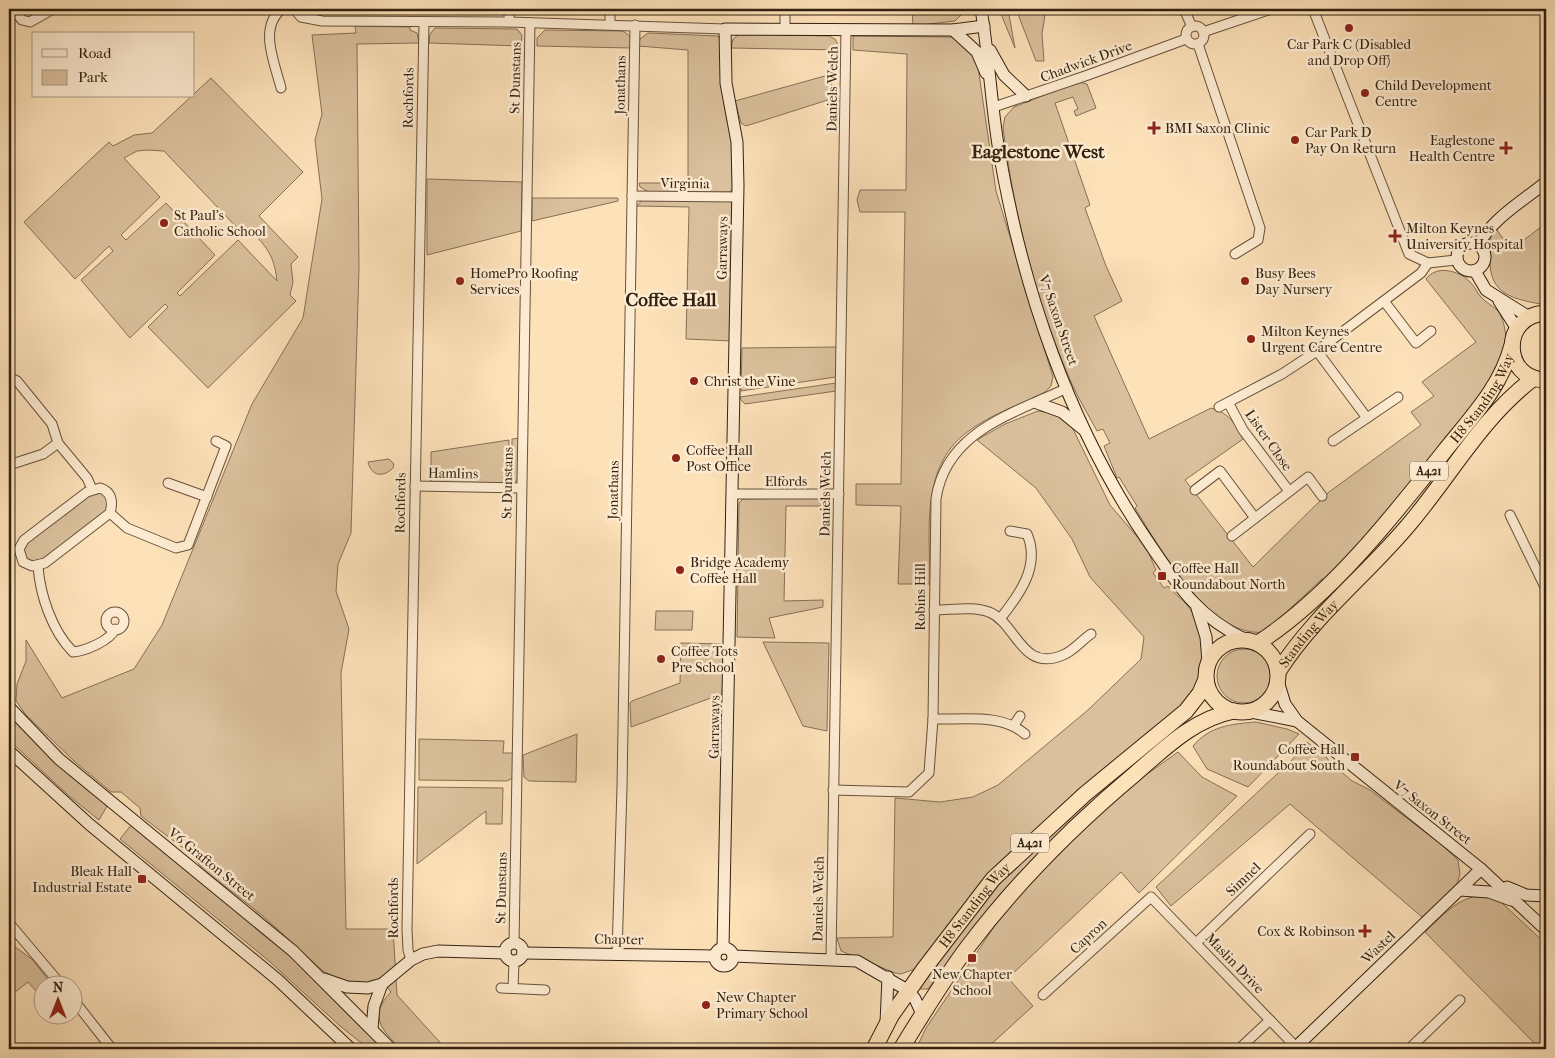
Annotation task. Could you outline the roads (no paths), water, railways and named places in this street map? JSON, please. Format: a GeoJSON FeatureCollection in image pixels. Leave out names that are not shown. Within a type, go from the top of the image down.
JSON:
{"type":"FeatureCollection","features":[{"type":"Feature","properties":{"kind":"highway"},"geometry":{"type":"LineString","coordinates":[[1517,329],[1529,317],[1546,313]]}},
{"type":"Feature","properties":{"kind":"highway","name":"H8 Standing Way"},"geometry":{"type":"LineString","coordinates":[[1329,585],[1408,497],[1492,392],[1507,366],[1517,329]]}},
{"type":"Feature","properties":{"kind":"highway"},"geometry":{"type":"LineString","coordinates":[[1512,345],[1513,356],[1518,365],[1540,379]]}},
{"type":"Feature","properties":{"kind":"highway","name":"H8 Standing Way"},"geometry":{"type":"LineString","coordinates":[[1340,597],[1411,522],[1472,441],[1511,395],[1540,379]]}},
{"type":"Feature","properties":{"kind":"highway","name":"Standing Way"},"geometry":{"type":"LineString","coordinates":[[1252,642],[1285,626],[1329,585]]}},
{"type":"Feature","properties":{"kind":"highway","name":"Standing Way"},"geometry":{"type":"LineString","coordinates":[[1278,676],[1296,642],[1340,597]]}},
{"type":"Feature","properties":{"kind":"highway","name":"A421"},"geometry":{"type":"LineString","coordinates":[[1206,679],[1208,662],[1219,647],[1228,642],[1252,642]]}},
{"type":"Feature","properties":{"kind":"highway"},"geometry":{"type":"LineString","coordinates":[[1252,642],[1272,655],[1278,676]]}},
{"type":"Feature","properties":{"kind":"highway","name":"A421"},"geometry":{"type":"LineString","coordinates":[[1240,711],[1264,704],[1275,690],[1278,676]]}},
{"type":"Feature","properties":{"kind":"highway"},"geometry":{"type":"LineString","coordinates":[[1206,679],[1215,700],[1240,711]]}},
{"type":"Feature","properties":{"kind":"highway","name":"H8 Standing Way"},"geometry":{"type":"LineString","coordinates":[[900,1049],[945,979],[1025,878],[1160,742],[1180,715],[1200,694],[1206,679]]}},
{"type":"Feature","properties":{"kind":"highway","name":"H8 Standing Way"},"geometry":{"type":"LineString","coordinates":[[876,1045],[888,1019],[912,995],[952,930],[992,879],[1085,794],[1160,742],[1217,714],[1240,711]]}},
{"type":"Feature","properties":{"kind":"highway"},"geometry":{"type":"LineString","coordinates":[[912,995],[945,979]]}},
{"type":"Feature","properties":{"kind":"street"},"geometry":{"type":"LineString","coordinates":[[13,9],[22,20],[30,22],[53,9]]}},
{"type":"Feature","properties":{"kind":"street"},"geometry":{"type":"LineString","coordinates":[[281,88],[270,45],[270,27],[282,9]]}},
{"type":"Feature","properties":{"kind":"street"},"geometry":{"type":"LineString","coordinates":[[295,9],[301,17],[322,21],[509,22],[725,29],[846,30],[953,30],[984,26]]}},
{"type":"Feature","properties":{"kind":"street"},"geometry":{"type":"LineString","coordinates":[[509,9],[509,22]]}},
{"type":"Feature","properties":{"kind":"street"},"geometry":{"type":"LineString","coordinates":[[610,9],[610,24]]}},
{"type":"Feature","properties":{"kind":"street"},"geometry":{"type":"LineString","coordinates":[[785,9],[785,28]]}},
{"type":"Feature","properties":{"kind":"street","name":"V7 Saxon Street"},"geometry":{"type":"LineString","coordinates":[[981,9],[999,150],[1018,241],[1036,304],[1067,388],[1111,481],[1129,512],[1171,575],[1197,608],[1227,630],[1252,642]]}},
{"type":"Feature","properties":{"kind":"street"},"geometry":{"type":"LineString","coordinates":[[1184,9],[1192,27]]}},
{"type":"Feature","properties":{"kind":"street"},"geometry":{"type":"LineString","coordinates":[[1203,32],[1271,9]]}},
{"type":"Feature","properties":{"kind":"street"},"geometry":{"type":"LineString","coordinates":[[1313,9],[1408,254],[1428,263],[1456,260]]}},
{"type":"Feature","properties":{"kind":"street","name":"Rochfords"},"geometry":{"type":"LineString","coordinates":[[411,960],[408,950],[407,929],[424,22]]}},
{"type":"Feature","properties":{"kind":"street","name":"St Dunstans"},"geometry":{"type":"LineString","coordinates":[[514,943],[520,488],[530,23]]}},
{"type":"Feature","properties":{"kind":"street","name":"Jonathans"},"geometry":{"type":"LineString","coordinates":[[616,954],[622,787],[635,25]]}},
{"type":"Feature","properties":{"kind":"street"},"geometry":{"type":"LineString","coordinates":[[1192,27],[1200,28],[1203,32],[1203,38],[1198,44]]}},
{"type":"Feature","properties":{"kind":"street"},"geometry":{"type":"LineString","coordinates":[[1192,27],[1186,33],[1186,39],[1192,44],[1198,44]]}},
{"type":"Feature","properties":{"kind":"street","name":"Garraways"},"geometry":{"type":"LineString","coordinates":[[724,948],[738,197],[737,142],[726,82],[725,29]]}},
{"type":"Feature","properties":{"kind":"street","name":"Daniels Welch"},"geometry":{"type":"LineString","coordinates":[[831,959],[846,30]]}},
{"type":"Feature","properties":{"kind":"street"},"geometry":{"type":"LineString","coordinates":[[953,30],[977,52],[991,86]]}},
{"type":"Feature","properties":{"kind":"street"},"geometry":{"type":"LineString","coordinates":[[986,39],[1000,69],[1026,96]]}},
{"type":"Feature","properties":{"kind":"street","name":"Chadwick Drive"},"geometry":{"type":"LineString","coordinates":[[994,107],[1186,39]]}},
{"type":"Feature","properties":{"kind":"street"},"geometry":{"type":"LineString","coordinates":[[1198,44],[1260,228],[1258,240],[1235,254]]}},
{"type":"Feature","properties":{"kind":"street"},"geometry":{"type":"LineString","coordinates":[[1478,245],[1486,231],[1498,218],[1546,182]]}},
{"type":"Feature","properties":{"kind":"street","name":"Virginia"},"geometry":{"type":"LineString","coordinates":[[632,196],[738,197]]}},
{"type":"Feature","properties":{"kind":"street"},"geometry":{"type":"LineString","coordinates":[[1470,243],[1478,245],[1484,252],[1484,262],[1475,271],[1465,271],[1456,260],[1457,252],[1462,246],[1470,243]]}},
{"type":"Feature","properties":{"kind":"street"},"geometry":{"type":"LineString","coordinates":[[1219,407],[1229,404],[1317,352],[1421,273],[1428,263]]}},
{"type":"Feature","properties":{"kind":"street"},"geometry":{"type":"LineString","coordinates":[[1475,271],[1486,290],[1529,317]]}},
{"type":"Feature","properties":{"kind":"street"},"geometry":{"type":"LineString","coordinates":[[1496,297],[1517,329]]}},
{"type":"Feature","properties":{"kind":"street"},"geometry":{"type":"LineString","coordinates":[[1384,301],[1416,343],[1431,331]]}},
{"type":"Feature","properties":{"kind":"street"},"geometry":{"type":"LineString","coordinates":[[1317,352],[1367,418]]}},
{"type":"Feature","properties":{"kind":"street"},"geometry":{"type":"LineString","coordinates":[[9,377],[16,381],[52,424],[58,443],[87,478],[92,489]]}},
{"type":"Feature","properties":{"kind":"street","name":"Robins Hill"},"geometry":{"type":"LineString","coordinates":[[833,790],[909,792],[929,773],[933,720],[936,499],[940,479],[954,453],[965,441],[984,428],[1067,388]]}},
{"type":"Feature","properties":{"kind":"street"},"geometry":{"type":"LineString","coordinates":[[1333,441],[1398,397]]}},
{"type":"Feature","properties":{"kind":"street"},"geometry":{"type":"LineString","coordinates":[[1037,403],[1062,412],[1087,432]]}},
{"type":"Feature","properties":{"kind":"street","name":"Lister Close"},"geometry":{"type":"LineString","coordinates":[[1229,404],[1244,430],[1289,491]]}},
{"type":"Feature","properties":{"kind":"street"},"geometry":{"type":"LineString","coordinates":[[110,513],[126,528],[176,548],[182,548],[190,542],[226,446],[216,441]]}},
{"type":"Feature","properties":{"kind":"street"},"geometry":{"type":"LineString","coordinates":[[9,465],[43,454],[58,443]]}},
{"type":"Feature","properties":{"kind":"street"},"geometry":{"type":"LineString","coordinates":[[1195,490],[1220,471],[1255,518]]}},
{"type":"Feature","properties":{"kind":"street","name":"Lister Close"},"geometry":{"type":"LineString","coordinates":[[1232,536],[1308,477],[1322,496]]}},
{"type":"Feature","properties":{"kind":"street"},"geometry":{"type":"LineString","coordinates":[[168,483],[207,497]]}},
{"type":"Feature","properties":{"kind":"street","name":"Hamlins"},"geometry":{"type":"LineString","coordinates":[[415,486],[520,488]]}},
{"type":"Feature","properties":{"kind":"street"},"geometry":{"type":"LineString","coordinates":[[92,489],[103,489],[110,494],[112,502],[110,513],[38,566],[32,566],[24,562],[19,554],[21,544],[92,489]]}},
{"type":"Feature","properties":{"kind":"street","name":"Elfords"},"geometry":{"type":"LineString","coordinates":[[733,494],[838,494]]}},
{"type":"Feature","properties":{"kind":"street"},"geometry":{"type":"LineString","coordinates":[[1510,515],[1546,589]]}},
{"type":"Feature","properties":{"kind":"street"},"geometry":{"type":"LineString","coordinates":[[1000,619],[1016,599],[1029,576],[1031,542],[1027,534],[1010,531]]}},
{"type":"Feature","properties":{"kind":"street"},"geometry":{"type":"LineString","coordinates":[[38,566],[41,590],[63,641],[73,652],[80,651],[112,636],[115,629]]}},
{"type":"Feature","properties":{"kind":"street","name":"V7 Saxon Street"},"geometry":{"type":"LineString","coordinates":[[1197,608],[1206,637],[1208,662]]}},
{"type":"Feature","properties":{"kind":"street"},"geometry":{"type":"LineString","coordinates":[[934,610],[977,610],[989,612],[1000,619],[1028,652],[1040,658],[1053,659],[1065,654],[1091,634]]}},
{"type":"Feature","properties":{"kind":"street","name":"V7 Saxon Street"},"geometry":{"type":"LineString","coordinates":[[1278,676],[1285,704],[1298,722],[1481,869],[1546,930]]}},
{"type":"Feature","properties":{"kind":"street","name":"V6 Grafton Street"},"geometry":{"type":"LineString","coordinates":[[9,708],[59,759],[109,802],[242,908],[321,979],[392,1049]]}},
{"type":"Feature","properties":{"kind":"street"},"geometry":{"type":"LineString","coordinates":[[1240,711],[1298,722]]}},
{"type":"Feature","properties":{"kind":"street"},"geometry":{"type":"LineString","coordinates":[[1014,725],[1020,716]]}},
{"type":"Feature","properties":{"kind":"street"},"geometry":{"type":"LineString","coordinates":[[933,720],[994,720],[1014,725],[1025,734]]}},
{"type":"Feature","properties":{"kind":"street"},"geometry":{"type":"LineString","coordinates":[[9,751],[94,828],[278,980],[351,1049]]}},
{"type":"Feature","properties":{"kind":"street","name":"Simnel"},"geometry":{"type":"LineString","coordinates":[[1196,943],[1310,834]]}},
{"type":"Feature","properties":{"kind":"street","name":"Wastel"},"geometry":{"type":"LineString","coordinates":[[1297,1048],[1481,869]]}},
{"type":"Feature","properties":{"kind":"street"},"geometry":{"type":"LineString","coordinates":[[1494,881],[1518,892],[1546,897],[1531,915]]}},
{"type":"Feature","properties":{"kind":"street"},"geometry":{"type":"LineString","coordinates":[[1460,890],[1490,892],[1518,902]]}},
{"type":"Feature","properties":{"kind":"street","name":"Maslin Drive"},"geometry":{"type":"LineString","coordinates":[[1151,897],[1297,1048]]}},
{"type":"Feature","properties":{"kind":"street","name":"Capron"},"geometry":{"type":"LineString","coordinates":[[1043,996],[1151,897]]}},
{"type":"Feature","properties":{"kind":"street"},"geometry":{"type":"LineString","coordinates":[[9,923],[54,976]]}},
{"type":"Feature","properties":{"kind":"street"},"geometry":{"type":"LineString","coordinates":[[504,953],[506,947],[514,943],[522,947],[523,953],[519,960],[514,962]]}},
{"type":"Feature","properties":{"kind":"street"},"geometry":{"type":"LineString","coordinates":[[724,948],[729,949],[733,956],[729,964],[725,966],[719,964],[715,956],[716,951],[724,948]]}},
{"type":"Feature","properties":{"kind":"street"},"geometry":{"type":"LineString","coordinates":[[321,979],[356,988],[368,988],[382,984],[411,960],[423,954],[438,951],[504,953]]}},
{"type":"Feature","properties":{"kind":"street"},"geometry":{"type":"LineString","coordinates":[[504,953],[509,960],[514,962]]}},
{"type":"Feature","properties":{"kind":"street","name":"Chapter"},"geometry":{"type":"LineString","coordinates":[[523,953],[715,956]]}},
{"type":"Feature","properties":{"kind":"street"},"geometry":{"type":"LineString","coordinates":[[733,956],[857,961],[888,977],[912,995],[922,1014]]}},
{"type":"Feature","properties":{"kind":"street"},"geometry":{"type":"LineString","coordinates":[[513,988],[514,962]]}},
{"type":"Feature","properties":{"kind":"street"},"geometry":{"type":"LineString","coordinates":[[888,977],[888,1019]]}},
{"type":"Feature","properties":{"kind":"street"},"geometry":{"type":"LineString","coordinates":[[372,1029],[374,1006],[382,984]]}},
{"type":"Feature","properties":{"kind":"street"},"geometry":{"type":"LineString","coordinates":[[501,988],[546,990]]}},
{"type":"Feature","properties":{"kind":"street"},"geometry":{"type":"LineString","coordinates":[[1409,1049],[1460,1000]]}},
{"type":"Feature","properties":{"kind":"street"},"geometry":{"type":"LineString","coordinates":[[82,1011],[112,1049]]}},
{"type":"Feature","properties":{"kind":"street"},"geometry":{"type":"LineString","coordinates":[[1239,1049],[1270,1020]]}},
{"type":"Feature","properties":{"kind":"street"},"geometry":{"type":"LineString","coordinates":[[908,1049],[914,1028]]}},
{"type":"Feature","properties":{"kind":"place","name":"Car Park C (Disabled and Drop Off)"},"geometry":{"type":"Point","coordinates":[1349,28]}},
{"type":"Feature","properties":{"kind":"place","name":"Child Development Centre"},"geometry":{"type":"Point","coordinates":[1365,93]}},
{"type":"Feature","properties":{"kind":"place","name":"BMI Saxon Clinic"},"geometry":{"type":"Point","coordinates":[1154,128]}},
{"type":"Feature","properties":{"kind":"place","name":"Car Park D Pay On Return"},"geometry":{"type":"Point","coordinates":[1295,140]}},
{"type":"Feature","properties":{"kind":"place","name":"Eaglestone Health Centre"},"geometry":{"type":"Point","coordinates":[1506,148]}},
{"type":"Feature","properties":{"kind":"place","name":"St Paul's Catholic School"},"geometry":{"type":"Point","coordinates":[164,223]}},
{"type":"Feature","properties":{"kind":"place","name":"Milton Keynes University Hospital"},"geometry":{"type":"Point","coordinates":[1395,236]}},
{"type":"Feature","properties":{"kind":"place","name":"HomePro Roofing Services"},"geometry":{"type":"Point","coordinates":[460,281]}},
{"type":"Feature","properties":{"kind":"place","name":"Busy Bees Day Nursery"},"geometry":{"type":"Point","coordinates":[1245,281]}},
{"type":"Feature","properties":{"kind":"place","name":"Milton Keynes Urgent Care Centre"},"geometry":{"type":"Point","coordinates":[1251,339]}},
{"type":"Feature","properties":{"kind":"place","name":"Christ the Vine"},"geometry":{"type":"Point","coordinates":[694,381]}},
{"type":"Feature","properties":{"kind":"place","name":"Coffee Hall Post Office"},"geometry":{"type":"Point","coordinates":[676,458]}},
{"type":"Feature","properties":{"kind":"place","name":"Bridge Academy Coffee Hall"},"geometry":{"type":"Point","coordinates":[680,570]}},
{"type":"Feature","properties":{"kind":"place","name":"Coffee Hall Roundabout North"},"geometry":{"type":"Point","coordinates":[1162,576]}},
{"type":"Feature","properties":{"kind":"place","name":"Coffee Tots Pre School"},"geometry":{"type":"Point","coordinates":[661,659]}},
{"type":"Feature","properties":{"kind":"place","name":"Coffee Hall Roundabout South"},"geometry":{"type":"Point","coordinates":[1355,757]}},
{"type":"Feature","properties":{"kind":"place","name":"Bleak Hall Industrial Estate"},"geometry":{"type":"Point","coordinates":[142,879]}},
{"type":"Feature","properties":{"kind":"place","name":"Cox & Robinson"},"geometry":{"type":"Point","coordinates":[1365,931]}},
{"type":"Feature","properties":{"kind":"place","name":"New Chapter School"},"geometry":{"type":"Point","coordinates":[972,958]}},
{"type":"Feature","properties":{"kind":"place","name":"New Chapter Primary School"},"geometry":{"type":"Point","coordinates":[706,1005]}},
{"type":"Feature","properties":{"kind":"district","name":"Eaglestone West"},"geometry":{"type":"Point","coordinates":[1038,151]}},
{"type":"Feature","properties":{"kind":"district","name":"Coffee Hall"},"geometry":{"type":"Point","coordinates":[671,299]}}]}
